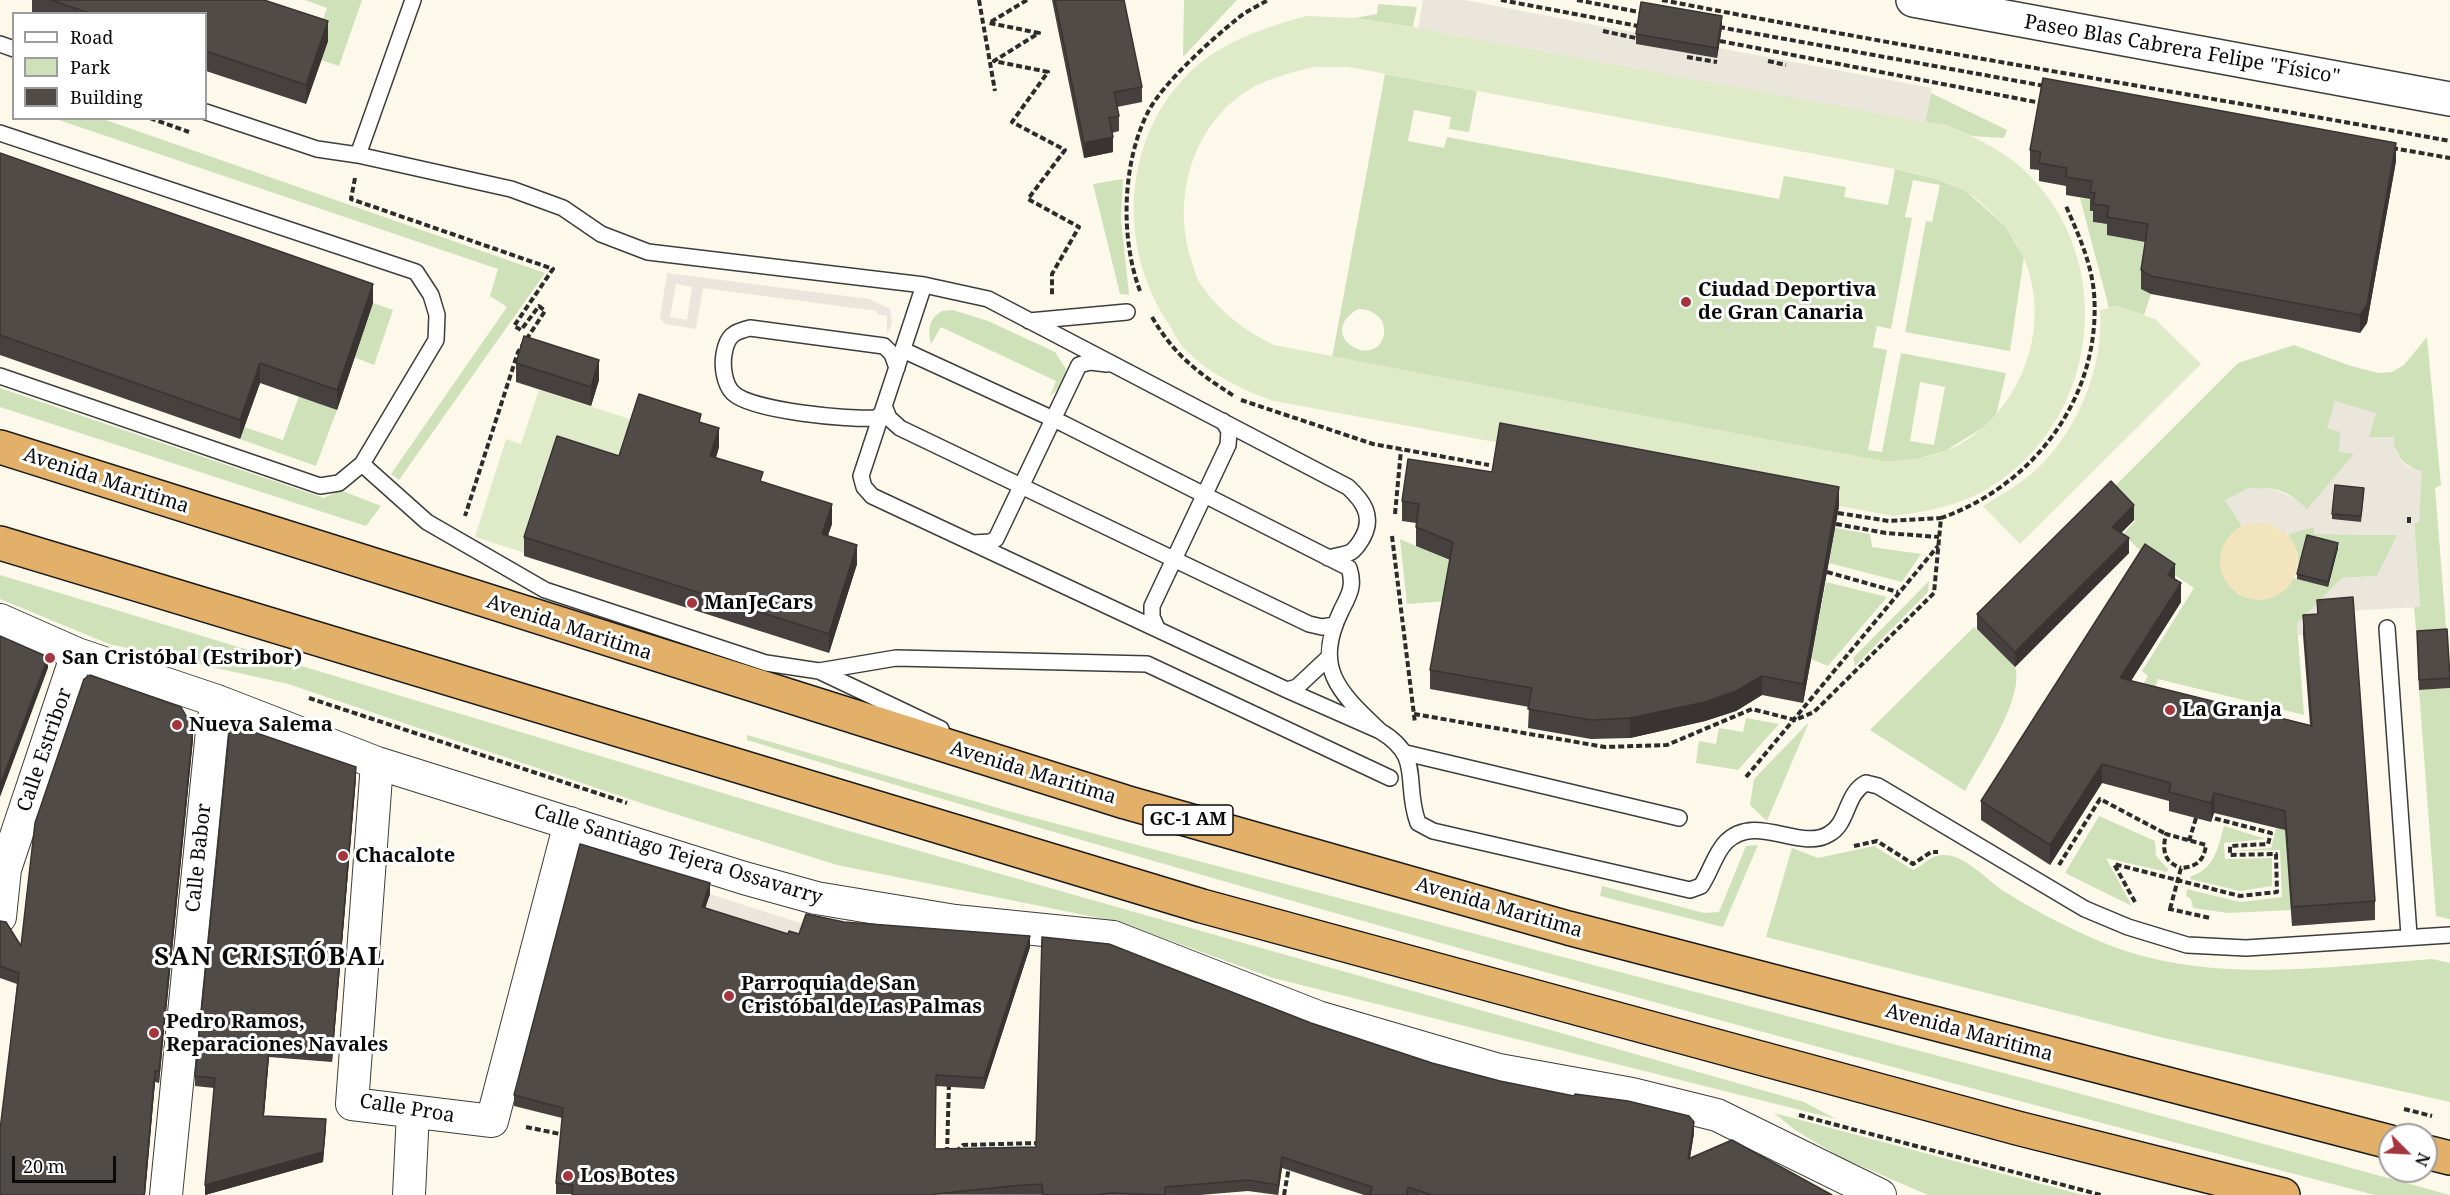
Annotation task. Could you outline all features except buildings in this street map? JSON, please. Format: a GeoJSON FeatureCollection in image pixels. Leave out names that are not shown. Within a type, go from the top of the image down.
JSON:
{"type":"FeatureCollection","features":[{"type":"Feature","properties":{"kind":"highway","name":"Avenida Maritima"},"geometry":{"type":"LineString","coordinates":[[0,447],[1032,774],[1568,928],[2378,1139]]}},
{"type":"Feature","properties":{"kind":"highway"},"geometry":{"type":"LineString","coordinates":[[0,543],[1202,906],[2018,1128],[2283,1195]]}},
{"type":"Feature","properties":{"kind":"street","name":"Paseo Blas Cabrera Felipe \"Físico\""},"geometry":{"type":"LineString","coordinates":[[1913,0],[2450,99]]}},
{"type":"Feature","properties":{"kind":"street","name":"Calle Santiago Tejera Ossavarry"},"geometry":{"type":"LineString","coordinates":[[0,620],[77,654],[217,701],[376,763],[816,898],[956,921],[1113,937],[1298,1009],[1352,1027],[1499,1070],[1632,1094],[1717,1115],[1880,1195]]}},
{"type":"Feature","properties":{"kind":"street","name":"Calle Estribor"},"geometry":{"type":"LineString","coordinates":[[0,916],[2,868],[77,654]]}},
{"type":"Feature","properties":{"kind":"street","name":"Calle Babor"},"geometry":{"type":"LineString","coordinates":[[166,1195],[217,701]]}},
{"type":"Feature","properties":{"kind":"street","name":"Calle Proa"},"geometry":{"type":"LineString","coordinates":[[376,763],[352,1104],[492,1121]]}},
{"type":"Feature","properties":{"kind":"street"},"geometry":{"type":"LineString","coordinates":[[492,1121],[570,823]]}},
{"type":"Feature","properties":{"kind":"street"},"geometry":{"type":"LineString","coordinates":[[409,1195],[413,1112]]}},
{"type":"Feature","properties":{"kind":"lane"},"geometry":{"type":"LineString","coordinates":[[358,155],[413,0]]}},
{"type":"Feature","properties":{"kind":"lane"},"geometry":{"type":"LineString","coordinates":[[207,112],[317,149],[358,155],[511,189],[562,208],[601,234],[648,252],[924,285],[988,299],[1348,487],[1363,502],[1367,515],[1366,530],[1358,546],[1351,552],[1328,558]]}},
{"type":"Feature","properties":{"kind":"lane"},"geometry":{"type":"LineString","coordinates":[[0,133],[416,272],[431,295],[437,315],[436,340],[362,464],[339,483],[320,486],[0,376]]}},
{"type":"Feature","properties":{"kind":"lane"},"geometry":{"type":"LineString","coordinates":[[884,346],[905,327],[924,285]]}},
{"type":"Feature","properties":{"kind":"lane"},"geometry":{"type":"LineString","coordinates":[[924,285],[861,476],[864,487],[872,496],[1287,690],[1380,730]]}},
{"type":"Feature","properties":{"kind":"lane"},"geometry":{"type":"LineString","coordinates":[[924,285],[916,327],[920,349],[927,360]]}},
{"type":"Feature","properties":{"kind":"lane"},"geometry":{"type":"LineString","coordinates":[[1029,321],[1128,312]]}},
{"type":"Feature","properties":{"kind":"lane"},"geometry":{"type":"LineString","coordinates":[[883,410],[876,418],[868,419],[752,404],[731,391],[725,376],[723,359],[726,340],[734,332],[750,328],[884,346],[892,354],[897,368]]}},
{"type":"Feature","properties":{"kind":"lane"},"geometry":{"type":"LineString","coordinates":[[903,350],[1053,420],[1349,568],[1353,578],[1353,588],[1335,625],[1328,658],[1339,688],[1353,706],[1380,730],[1397,741],[1406,753],[1412,808],[1418,823],[1433,831],[1690,890],[1701,886],[1724,843],[1744,831],[1820,838],[1830,834],[1840,823],[1852,794],[1866,783],[1878,786],[1928,814],[2085,909],[2128,927],[2187,945],[2246,948],[2409,935],[2450,935]]}},
{"type":"Feature","properties":{"kind":"lane"},"geometry":{"type":"LineString","coordinates":[[970,542],[982,544],[996,539],[1079,365],[1090,362],[1115,366]]}},
{"type":"Feature","properties":{"kind":"lane"},"geometry":{"type":"LineString","coordinates":[[883,410],[900,428],[1174,560],[1309,624],[1322,627],[1335,625]]}},
{"type":"Feature","properties":{"kind":"lane"},"geometry":{"type":"LineString","coordinates":[[1157,628],[1152,617],[1152,606],[1228,445],[1229,431],[1223,422]]}},
{"type":"Feature","properties":{"kind":"lane"},"geometry":{"type":"LineString","coordinates":[[362,464],[427,522],[545,590],[766,663],[819,671],[1032,774]]}},
{"type":"Feature","properties":{"kind":"lane"},"geometry":{"type":"LineString","coordinates":[[548,621],[603,610]]}},
{"type":"Feature","properties":{"kind":"lane"},"geometry":{"type":"LineString","coordinates":[[2387,628],[2409,935]]}},
{"type":"Feature","properties":{"kind":"lane"},"geometry":{"type":"LineString","coordinates":[[819,671],[896,658],[1147,663],[1390,778]]}},
{"type":"Feature","properties":{"kind":"lane"},"geometry":{"type":"LineString","coordinates":[[1287,690],[1304,682],[1328,658]]}},
{"type":"Feature","properties":{"kind":"lane"},"geometry":{"type":"LineString","coordinates":[[1406,753],[1678,818]]}},
{"type":"Feature","properties":{"kind":"path"},"geometry":{"type":"LineString","coordinates":[[980,0],[995,91]]}},
{"type":"Feature","properties":{"kind":"path"},"geometry":{"type":"LineString","coordinates":[[1027,0],[989,23],[1039,33],[994,61],[1047,72],[1012,123],[1065,150],[1028,200],[1079,227],[1052,274],[1051,319]]}},
{"type":"Feature","properties":{"kind":"path"},"geometry":{"type":"LineString","coordinates":[[1142,296],[1129,247],[1128,215],[1130,178],[1140,129],[1149,110],[1193,60],[1238,17],[1268,0]]}},
{"type":"Feature","properties":{"kind":"path"},"geometry":{"type":"LineString","coordinates":[[1501,0],[1638,26]]}},
{"type":"Feature","properties":{"kind":"path"},"geometry":{"type":"LineString","coordinates":[[1577,0],[1656,15]]}},
{"type":"Feature","properties":{"kind":"path"},"geometry":{"type":"LineString","coordinates":[[1662,0],[1896,45],[2166,89],[2450,141]]}},
{"type":"Feature","properties":{"kind":"path"},"geometry":{"type":"LineString","coordinates":[[1712,26],[2050,87]]}},
{"type":"Feature","properties":{"kind":"path"},"geometry":{"type":"LineString","coordinates":[[1603,31],[1636,38]]}},
{"type":"Feature","properties":{"kind":"path"},"geometry":{"type":"LineString","coordinates":[[1720,40],[2042,103]]}},
{"type":"Feature","properties":{"kind":"path"},"geometry":{"type":"LineString","coordinates":[[1687,57],[1717,62]]}},
{"type":"Feature","properties":{"kind":"path"},"geometry":{"type":"LineString","coordinates":[[1768,61],[1786,65]]}},
{"type":"Feature","properties":{"kind":"path"},"geometry":{"type":"LineString","coordinates":[[2391,148],[2450,158]]}},
{"type":"Feature","properties":{"kind":"path"},"geometry":{"type":"LineString","coordinates":[[358,155],[351,199],[553,269],[514,326],[521,330],[539,306],[545,310],[518,352],[458,541]]}},
{"type":"Feature","properties":{"kind":"path"},"geometry":{"type":"LineString","coordinates":[[1838,513],[1889,520],[1941,518],[1983,500],[2012,480],[2036,458],[2070,410],[2083,376],[2093,332],[2094,293],[2086,253],[2066,206]]}},
{"type":"Feature","properties":{"kind":"path"},"geometry":{"type":"LineString","coordinates":[[1150,313],[1165,339],[1183,360],[1237,398],[1322,429],[1401,450],[1489,465]]}},
{"type":"Feature","properties":{"kind":"path"},"geometry":{"type":"LineString","coordinates":[[1394,524],[1401,450]]}},
{"type":"Feature","properties":{"kind":"path"},"geometry":{"type":"LineString","coordinates":[[2409,516],[2409,523]]}},
{"type":"Feature","properties":{"kind":"path"},"geometry":{"type":"LineString","coordinates":[[1414,714],[1605,747],[1667,745],[1752,709],[1796,720],[1814,712],[1934,593],[1941,518]]}},
{"type":"Feature","properties":{"kind":"path"},"geometry":{"type":"LineString","coordinates":[[1836,524],[1886,533],[1939,537]]}},
{"type":"Feature","properties":{"kind":"path"},"geometry":{"type":"LineString","coordinates":[[1392,535],[1391,545],[1415,723]]}},
{"type":"Feature","properties":{"kind":"path"},"geometry":{"type":"LineString","coordinates":[[1746,777],[1796,720],[1898,592],[1939,545]]}},
{"type":"Feature","properties":{"kind":"path"},"geometry":{"type":"LineString","coordinates":[[1827,573],[1898,592]]}},
{"type":"Feature","properties":{"kind":"path"},"geometry":{"type":"LineString","coordinates":[[304,696],[639,807]]}},
{"type":"Feature","properties":{"kind":"path"},"geometry":{"type":"LineString","coordinates":[[2046,886],[2100,799],[2166,834],[2206,845],[2205,855],[2197,864],[2181,868],[2171,864],[2164,856],[2163,846],[2166,834]]}},
{"type":"Feature","properties":{"kind":"path"},"geometry":{"type":"LineString","coordinates":[[2189,840],[2196,818]]}},
{"type":"Feature","properties":{"kind":"path"},"geometry":{"type":"LineString","coordinates":[[2137,904],[2114,864],[2240,896],[2277,892],[2276,854],[2230,855],[2230,846],[2268,844],[2271,833],[2213,818]]}},
{"type":"Feature","properties":{"kind":"path"},"geometry":{"type":"LineString","coordinates":[[2170,909],[2181,868]]}},
{"type":"Feature","properties":{"kind":"path"},"geometry":{"type":"LineString","coordinates":[[949,1078],[946,1160],[963,1145],[1045,1143]]}},
{"type":"Feature","properties":{"kind":"path"},"geometry":{"type":"LineString","coordinates":[[492,1121],[573,1136]]}},
{"type":"Feature","properties":{"kind":"path"},"geometry":{"type":"LineString","coordinates":[[1284,1195],[1290,1162]]}},
{"type":"Feature","properties":{"kind":"green space"},"geometry":{"type":"Polygon","coordinates":[[[305,0],[362,0],[339,66],[321,60],[317,37],[327,8],[305,0]]]}},
{"type":"Feature","properties":{"kind":"green space"},"geometry":{"type":"Polygon","coordinates":[[[1184,0],[1237,0],[1183,57],[1184,0]]]}},
{"type":"Feature","properties":{"kind":"green space"},"geometry":{"type":"Polygon","coordinates":[[[1378,4],[1417,7],[1413,27],[1354,18],[1377,14],[1378,4]]]}},
{"type":"Feature","properties":{"kind":"green space"},"geometry":{"type":"Polygon","coordinates":[[[1307,16],[1354,18],[1418,28],[1946,125],[1969,135],[2002,153],[2031,177],[2059,215],[2077,257],[2085,302],[2082,347],[2070,391],[2049,431],[2019,466],[1980,493],[1959,502],[1916,513],[1893,516],[1274,401],[1250,392],[1215,374],[1194,358],[1175,335],[1153,295],[1141,263],[1135,229],[1134,195],[1139,162],[1150,129],[1167,99],[1190,72],[1216,52],[1245,36],[1307,16]],[[1313,67],[1249,89],[1223,110],[1209,128],[1190,169],[1185,191],[1184,214],[1186,237],[1198,279],[1208,295],[1225,312],[1253,334],[1274,345],[1887,462],[1928,456],[1965,441],[1991,420],[2011,394],[2026,364],[2033,333],[2034,301],[2028,270],[2014,240],[1993,214],[1972,196],[1948,183],[1895,169],[1349,67],[1313,67]]]}},
{"type":"Feature","properties":{"kind":"green space"},"geometry":{"type":"Polygon","coordinates":[[[1385,74],[1477,91],[1469,132],[1449,129],[1451,117],[1414,110],[1408,141],[1444,148],[1447,137],[1779,199],[1784,176],[1846,187],[1844,197],[1888,205],[1895,169],[1937,179],[1966,191],[2005,226],[2024,257],[2010,351],[1905,332],[1926,221],[1932,222],[1940,185],[1913,180],[1905,217],[1912,218],[1891,329],[1877,326],[1873,347],[1887,350],[1868,450],[1882,452],[1901,353],[2006,373],[1996,415],[1984,427],[1945,451],[1917,459],[1887,462],[1332,358],[1385,74]],[[1358,309],[1346,319],[1342,330],[1351,346],[1361,350],[1371,350],[1379,345],[1384,334],[1383,323],[1373,312],[1358,309]],[[1920,382],[1910,441],[1934,445],[1945,387],[1920,382]]]}},
{"type":"Feature","properties":{"kind":"green space"},"geometry":{"type":"Polygon","coordinates":[[[1931,93],[2007,130],[2004,138],[1972,136],[1946,125],[1925,122],[1931,93]]]}},
{"type":"Feature","properties":{"kind":"green space"},"geometry":{"type":"Polygon","coordinates":[[[59,120],[106,120],[545,273],[399,480],[391,474],[507,307],[490,296],[498,269],[59,120]]]}},
{"type":"Feature","properties":{"kind":"green space"},"geometry":{"type":"Polygon","coordinates":[[[1123,179],[1121,219],[1129,295],[1120,294],[1093,184],[1123,179]]]}},
{"type":"Feature","properties":{"kind":"green space"},"geometry":{"type":"Polygon","coordinates":[[[2080,198],[2092,200],[2090,211],[2095,212],[2093,222],[2102,224],[2104,214],[2109,225],[2145,235],[2151,294],[2144,315],[2117,306],[2109,308],[2080,198]]]}},
{"type":"Feature","properties":{"kind":"green space"},"geometry":{"type":"Polygon","coordinates":[[[373,303],[393,310],[374,365],[354,357],[373,303]]]}},
{"type":"Feature","properties":{"kind":"green space"},"geometry":{"type":"Polygon","coordinates":[[[2117,306],[2155,319],[2201,364],[2020,544],[1983,506],[2014,486],[2043,463],[2068,430],[2087,392],[2093,372],[2098,351],[2100,310],[2117,306]]]}},
{"type":"Feature","properties":{"kind":"green space"},"geometry":{"type":"Polygon","coordinates":[[[953,310],[988,321],[1055,352],[1066,369],[1063,384],[1050,396],[1056,381],[941,327],[931,344],[929,330],[932,321],[942,311],[953,310]]]}},
{"type":"Feature","properties":{"kind":"green space"},"geometry":{"type":"Polygon","coordinates":[[[2427,337],[2441,485],[2435,488],[2447,639],[2417,642],[2414,607],[2420,607],[2414,523],[2419,523],[2416,470],[2402,461],[2394,446],[2355,453],[2307,510],[2287,494],[2269,488],[2225,500],[2242,526],[2229,537],[2238,594],[2245,597],[2261,598],[2276,594],[2294,578],[2328,587],[2298,566],[2298,554],[2288,534],[2314,526],[2315,534],[2398,535],[2377,576],[2342,578],[2297,624],[2304,715],[2158,679],[2137,743],[2117,731],[2148,676],[2142,671],[2194,588],[2146,556],[2123,534],[2135,521],[2108,493],[2238,363],[2294,345],[2348,365],[2378,373],[2392,372],[2404,365],[2427,337]]]}},
{"type":"Feature","properties":{"kind":"green space"},"geometry":{"type":"Polygon","coordinates":[[[0,388],[324,498],[340,490],[381,506],[366,526],[0,407],[0,388]]]}},
{"type":"Feature","properties":{"kind":"green space"},"geometry":{"type":"Polygon","coordinates":[[[539,390],[636,421],[619,475],[525,553],[475,537],[506,439],[521,444],[539,390]]]}},
{"type":"Feature","properties":{"kind":"green space"},"geometry":{"type":"Polygon","coordinates":[[[299,396],[337,410],[316,466],[240,439],[244,427],[283,440],[299,396]]]}},
{"type":"Feature","properties":{"kind":"green space"},"geometry":{"type":"Polygon","coordinates":[[[1835,528],[1870,534],[1872,547],[1921,554],[1902,582],[1829,563],[1835,528]]]}},
{"type":"Feature","properties":{"kind":"green space"},"geometry":{"type":"Polygon","coordinates":[[[1400,539],[1453,562],[1447,601],[1407,604],[1400,539]]]}},
{"type":"Feature","properties":{"kind":"green space"},"geometry":{"type":"Polygon","coordinates":[[[0,575],[842,829],[1804,1102],[1836,1119],[1273,978],[1119,922],[837,865],[647,805],[288,684],[109,644],[0,599],[0,575]]]}},
{"type":"Feature","properties":{"kind":"green space"},"geometry":{"type":"Polygon","coordinates":[[[1929,581],[1928,592],[1855,666],[1853,658],[1929,581]]]}},
{"type":"Feature","properties":{"kind":"green space"},"geometry":{"type":"Polygon","coordinates":[[[1826,582],[1887,597],[1828,666],[1811,659],[1826,582]]]}},
{"type":"Feature","properties":{"kind":"green space"},"geometry":{"type":"Polygon","coordinates":[[[1974,627],[2015,667],[2016,680],[2014,696],[2008,712],[1965,791],[1870,730],[1974,627]]]}},
{"type":"Feature","properties":{"kind":"green space"},"geometry":{"type":"Polygon","coordinates":[[[2450,688],[2450,919],[2436,916],[2419,690],[2450,688]]]}},
{"type":"Feature","properties":{"kind":"green space"},"geometry":{"type":"Polygon","coordinates":[[[1746,718],[1779,724],[1738,770],[1696,763],[1699,741],[1716,744],[1719,728],[1743,732],[1746,718]]]}},
{"type":"Feature","properties":{"kind":"green space"},"geometry":{"type":"Polygon","coordinates":[[[1809,722],[1767,821],[1750,805],[1754,779],[1809,722]]]}},
{"type":"Feature","properties":{"kind":"green space"},"geometry":{"type":"Polygon","coordinates":[[[747,735],[1012,812],[2030,1080],[2378,1175],[2378,1183],[2406,1183],[2450,1195],[2375,1195],[1966,1087],[1355,919],[747,740],[747,735]]]}},
{"type":"Feature","properties":{"kind":"green space"},"geometry":{"type":"Polygon","coordinates":[[[2099,816],[2155,841],[2156,856],[2168,869],[2167,872],[2106,858],[2132,906],[2065,873],[2099,816]]]}},
{"type":"Feature","properties":{"kind":"green space"},"geometry":{"type":"Polygon","coordinates":[[[2224,826],[2266,839],[2224,843],[2225,859],[2272,858],[2272,886],[2240,891],[2190,879],[2210,863],[2224,826]]]}},
{"type":"Feature","properties":{"kind":"green space"},"geometry":{"type":"Polygon","coordinates":[[[2276,828],[2285,830],[2292,910],[2228,913],[2193,908],[2191,899],[2186,896],[2187,889],[2240,902],[2282,897],[2280,850],[2233,851],[2271,848],[2276,828]]]}},
{"type":"Feature","properties":{"kind":"green space"},"geometry":{"type":"Polygon","coordinates":[[[1758,845],[1723,927],[1600,896],[1602,886],[1704,913],[1719,912],[1746,846],[1758,845]]]}},
{"type":"Feature","properties":{"kind":"green space"},"geometry":{"type":"Polygon","coordinates":[[[1874,846],[1913,870],[1939,855],[1960,859],[2002,890],[2074,930],[2139,955],[2180,964],[2222,969],[2264,970],[2432,959],[2450,963],[2450,1102],[2160,1037],[1766,937],[1792,848],[1818,858],[1874,846]]]}},
{"type":"Feature","properties":{"kind":"green space"},"geometry":{"type":"Polygon","coordinates":[[[1774,1113],[2083,1195],[1928,1195],[1840,1157],[1795,1130],[1774,1113]]]}},
{"type":"Feature","properties":{"kind":"sand"},"geometry":{"type":"Polygon","coordinates":[[[2259,522],[2274,525],[2291,539],[2298,561],[2295,576],[2281,593],[2259,600],[2244,597],[2227,583],[2220,561],[2223,546],[2237,529],[2259,522]]]}},
{"type":"Feature","properties":{"kind":"shaded area"},"geometry":{"type":"Polygon","coordinates":[[[1423,0],[1465,0],[1637,33],[1636,44],[1717,58],[1719,48],[1932,88],[1925,122],[1418,28],[1423,0]]]}},
{"type":"Feature","properties":{"kind":"shaded area"},"geometry":{"type":"Polygon","coordinates":[[[667,273],[869,299],[890,309],[892,323],[887,335],[887,316],[877,314],[877,311],[703,288],[696,329],[665,324],[660,318],[667,273]],[[676,284],[670,317],[687,320],[692,287],[676,284]]]}},
{"type":"Feature","properties":{"kind":"shaded area"},"geometry":{"type":"Polygon","coordinates":[[[2335,401],[2376,413],[2369,437],[2394,437],[2394,446],[2401,461],[2409,467],[2422,471],[2419,523],[2414,523],[2420,607],[2345,611],[2318,634],[2298,635],[2297,624],[2342,578],[2377,576],[2397,535],[2314,534],[2314,527],[2288,534],[2267,523],[2251,523],[2242,526],[2225,500],[2248,488],[2274,489],[2296,499],[2307,510],[2354,454],[2339,452],[2340,432],[2327,428],[2335,401]]]}},
{"type":"Feature","properties":{"kind":"shaded area"},"geometry":{"type":"Polygon","coordinates":[[[710,894],[806,925],[799,945],[702,918],[710,894]]]}},
{"type":"Feature","properties":{"kind":"place","name":"Ciudad Deportiva de Gran Canaria"},"geometry":{"type":"Point","coordinates":[1686,302]}},
{"type":"Feature","properties":{"kind":"place","name":"ManJeCars"},"geometry":{"type":"Point","coordinates":[692,603]}},
{"type":"Feature","properties":{"kind":"place","name":"San Cristóbal (Estribor)"},"geometry":{"type":"Point","coordinates":[50,658]}},
{"type":"Feature","properties":{"kind":"place","name":"La Granja"},"geometry":{"type":"Point","coordinates":[2170,710]}},
{"type":"Feature","properties":{"kind":"place","name":"Nueva Salema"},"geometry":{"type":"Point","coordinates":[177,725]}},
{"type":"Feature","properties":{"kind":"place","name":"Chacalote"},"geometry":{"type":"Point","coordinates":[343,856]}},
{"type":"Feature","properties":{"kind":"place","name":"Parroquia de San Cristóbal de Las Palmas"},"geometry":{"type":"Point","coordinates":[729,996]}},
{"type":"Feature","properties":{"kind":"place","name":"Pedro Ramos, Reparaciones Navales"},"geometry":{"type":"Point","coordinates":[154,1033]}},
{"type":"Feature","properties":{"kind":"place","name":"Los Botes"},"geometry":{"type":"Point","coordinates":[568,1176]}},
{"type":"Feature","properties":{"kind":"district","name":"SAN CRISTÓBAL"},"geometry":{"type":"Point","coordinates":[270,958]}}]}
